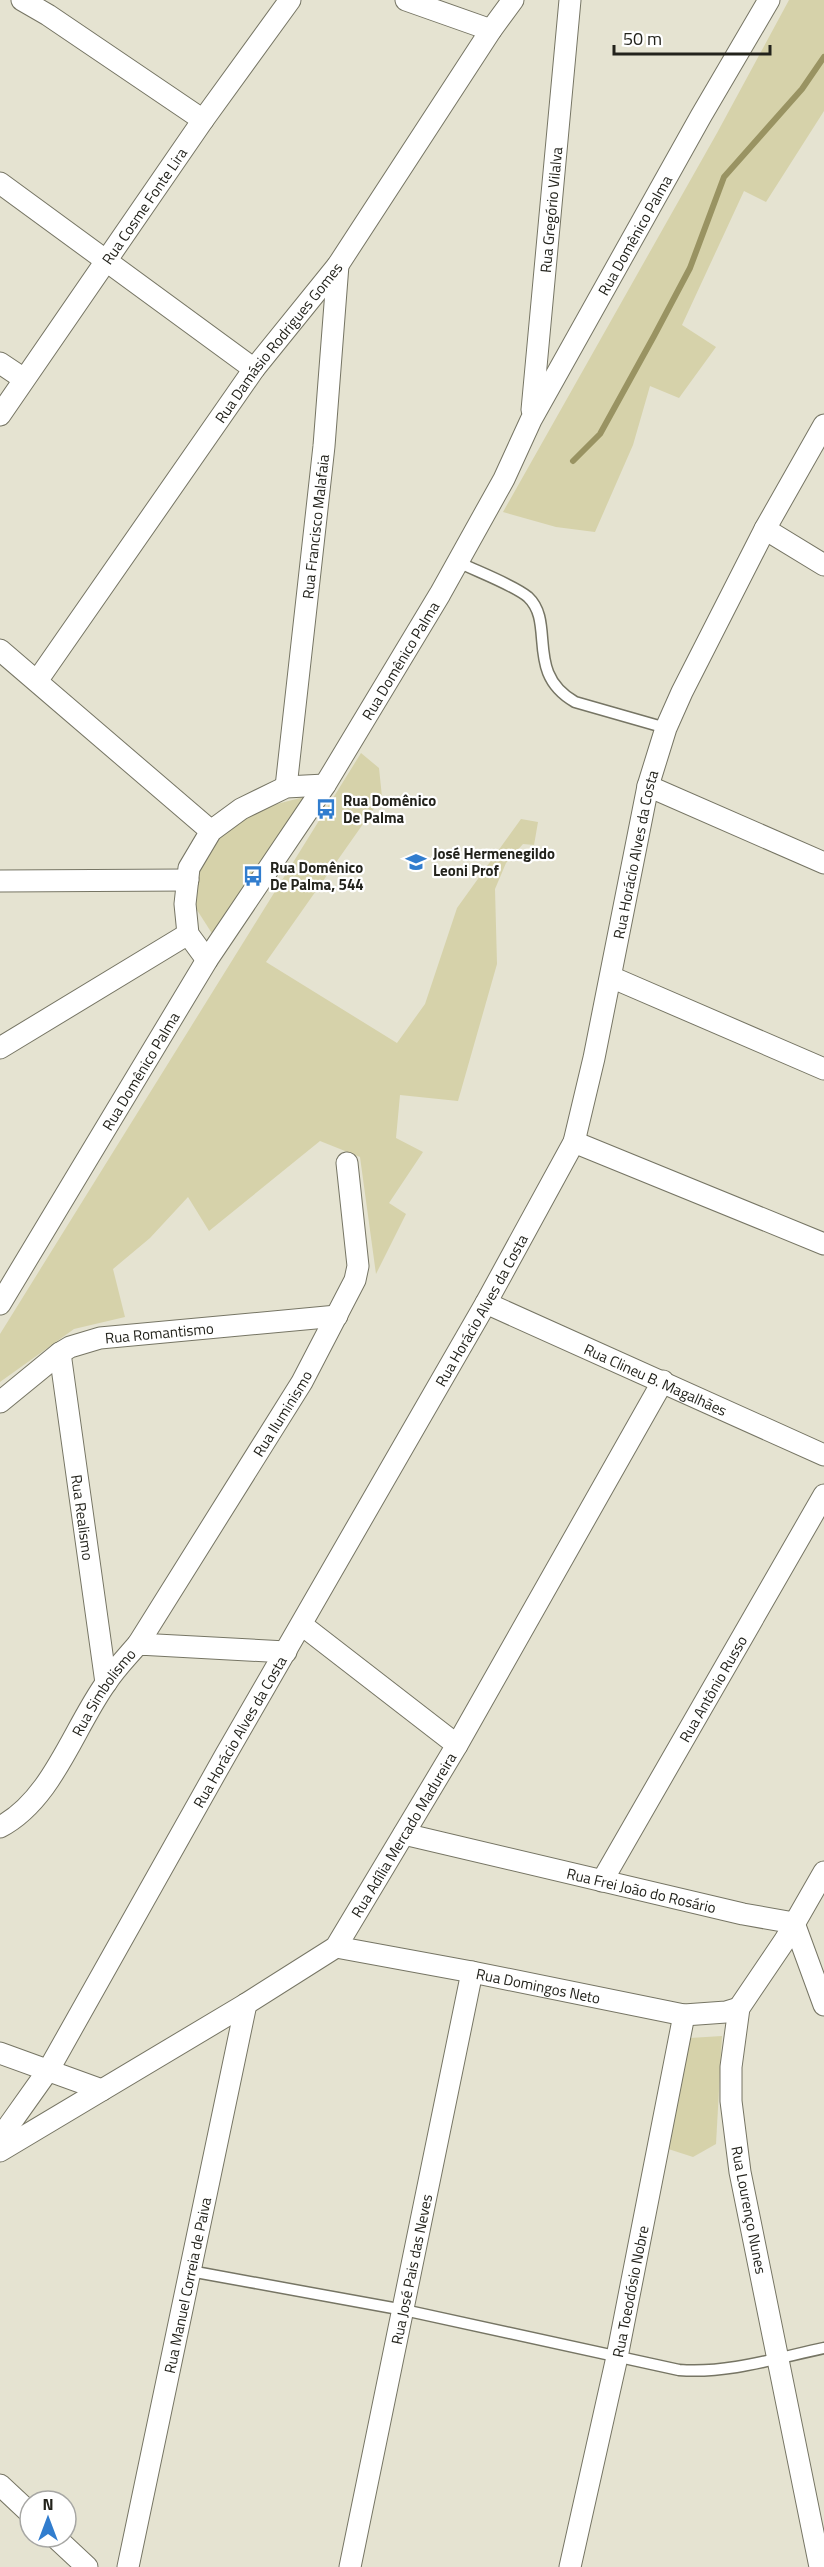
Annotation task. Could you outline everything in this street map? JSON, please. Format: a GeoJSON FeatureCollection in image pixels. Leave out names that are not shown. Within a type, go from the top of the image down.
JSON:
{"type":"FeatureCollection","features":[{"type":"Feature","properties":{"kind":"street"},"geometry":{"type":"LineString","coordinates":[[22,0],[53,8],[203,120]]}},
{"type":"Feature","properties":{"kind":"street","name":"Rua Cosme Fonte Lira"},"geometry":{"type":"LineString","coordinates":[[0,415],[203,120],[290,0]]}},
{"type":"Feature","properties":{"kind":"street"},"geometry":{"type":"LineString","coordinates":[[406,0],[491,30]]}},
{"type":"Feature","properties":{"kind":"street","name":"Rua Damásio Rodrigues Gomes"},"geometry":{"type":"LineString","coordinates":[[37,681],[254,369],[338,265],[491,30],[513,0]]}},
{"type":"Feature","properties":{"kind":"street","name":"Rua Gregório Vilalva"},"geometry":{"type":"LineString","coordinates":[[531,420],[570,0]]}},
{"type":"Feature","properties":{"kind":"street","name":"Rua Domênico Palma"},"geometry":{"type":"LineString","coordinates":[[0,1304],[207,960],[325,785],[458,562],[504,479],[531,420],[769,0]]}},
{"type":"Feature","properties":{"kind":"street"},"geometry":{"type":"LineString","coordinates":[[0,183],[254,369]]}},
{"type":"Feature","properties":{"kind":"street","name":"Rua Francisco Malafaia"},"geometry":{"type":"LineString","coordinates":[[286,787],[324,446],[338,265]]}},
{"type":"Feature","properties":{"kind":"street"},"geometry":{"type":"LineString","coordinates":[[0,363],[24,379]]}},
{"type":"Feature","properties":{"kind":"street","name":"Rua Horácio Alves da Costa"},"geometry":{"type":"LineString","coordinates":[[0,2138],[49,2069],[225,1756],[486,1303],[574,1142],[611,977],[648,786],[666,728],[765,529],[824,425]]}},
{"type":"Feature","properties":{"kind":"street"},"geometry":{"type":"LineString","coordinates":[[765,529],[824,565]]}},
{"type":"Feature","properties":{"kind":"street"},"geometry":{"type":"LineString","coordinates":[[0,650],[211,831]]}},
{"type":"Feature","properties":{"kind":"street"},"geometry":{"type":"LineString","coordinates":[[207,960],[188,934],[185,904],[189,868],[211,831],[241,809],[286,787],[325,785]]}},
{"type":"Feature","properties":{"kind":"street"},"geometry":{"type":"LineString","coordinates":[[648,786],[824,863]]}},
{"type":"Feature","properties":{"kind":"street"},"geometry":{"type":"LineString","coordinates":[[0,881],[188,880]]}},
{"type":"Feature","properties":{"kind":"street"},"geometry":{"type":"LineString","coordinates":[[0,1048],[188,934]]}},
{"type":"Feature","properties":{"kind":"street"},"geometry":{"type":"LineString","coordinates":[[611,977],[824,1069]]}},
{"type":"Feature","properties":{"kind":"street"},"geometry":{"type":"LineString","coordinates":[[574,1142],[824,1244]]}},
{"type":"Feature","properties":{"kind":"street","name":"Rua Iluminismo"},"geometry":{"type":"LineString","coordinates":[[138,1644],[302,1382],[355,1280],[358,1266],[347,1163]]}},
{"type":"Feature","properties":{"kind":"street","name":"Rua Clineu B. Magalhães"},"geometry":{"type":"LineString","coordinates":[[486,1303],[824,1455]]}},
{"type":"Feature","properties":{"kind":"street","name":"Rua Romantismo"},"geometry":{"type":"LineString","coordinates":[[0,1402],[60,1353],[70,1347],[100,1338],[337,1316]]}},
{"type":"Feature","properties":{"kind":"street","name":"Rua Realismo"},"geometry":{"type":"LineString","coordinates":[[60,1353],[106,1683]]}},
{"type":"Feature","properties":{"kind":"street","name":"Rua Adília Mercado Madureira"},"geometry":{"type":"LineString","coordinates":[[0,2151],[246,2004],[336,1947],[457,1745],[663,1381]]}},
{"type":"Feature","properties":{"kind":"street","name":"Rua Antônio Russo"},"geometry":{"type":"LineString","coordinates":[[602,1881],[824,1495]]}},
{"type":"Feature","properties":{"kind":"street"},"geometry":{"type":"LineString","coordinates":[[302,1625],[457,1745]]}},
{"type":"Feature","properties":{"kind":"street","name":"Rua Simbolismo"},"geometry":{"type":"LineString","coordinates":[[0,1827],[13,1820],[39,1795],[106,1683],[138,1644],[286,1652]]}},
{"type":"Feature","properties":{"kind":"street","name":"Rua Frei João do Rosário"},"geometry":{"type":"LineString","coordinates":[[404,1834],[743,1914],[794,1923]]}},
{"type":"Feature","properties":{"kind":"street","name":"Rua Lourenço Nunes"},"geometry":{"type":"LineString","coordinates":[[820,2567],[740,2172],[731,2101],[732,2067],[739,2008],[785,1940],[824,1872]]}},
{"type":"Feature","properties":{"kind":"street"},"geometry":{"type":"LineString","coordinates":[[794,1923],[824,2005]]}},
{"type":"Feature","properties":{"kind":"street","name":"Rua Domingos Neto"},"geometry":{"type":"LineString","coordinates":[[336,1947],[684,2015],[719,2013],[739,2008]]}},
{"type":"Feature","properties":{"kind":"street","name":"Rua José Pais das Neves"},"geometry":{"type":"LineString","coordinates":[[350,2567],[472,1972]]}},
{"type":"Feature","properties":{"kind":"street","name":"Rua Manuel Correia de Paiva"},"geometry":{"type":"LineString","coordinates":[[128,2567],[246,2004]]}},
{"type":"Feature","properties":{"kind":"street","name":"Rua Toeodósio Nobre"},"geometry":{"type":"LineString","coordinates":[[570,2567],[617,2357],[684,2015]]}},
{"type":"Feature","properties":{"kind":"street"},"geometry":{"type":"LineString","coordinates":[[0,2052],[102,2090]]}},
{"type":"Feature","properties":{"kind":"street"},"geometry":{"type":"LineString","coordinates":[[2,2490],[18,2503]]}},
{"type":"Feature","properties":{"kind":"street"},"geometry":{"type":"LineString","coordinates":[[68,2549],[87,2567]]}},
{"type":"Feature","properties":{"kind":"lane"},"geometry":{"type":"LineString","coordinates":[[458,562],[528,598],[537,612],[550,678],[566,696],[575,702],[666,728]]}},
{"type":"Feature","properties":{"kind":"lane"},"geometry":{"type":"LineString","coordinates":[[190,2271],[404,2310],[679,2370],[697,2372],[824,2348]]}},
{"type":"Feature","properties":{"kind":"shaded area"},"geometry":{"type":"Polygon","coordinates":[[[789,0],[824,0],[824,111],[766,202],[744,191],[682,325],[716,347],[679,398],[650,386],[633,445],[595,532],[556,527],[503,512],[717,133],[789,0]]]}},
{"type":"Feature","properties":{"kind":"shaded area"},"geometry":{"type":"Polygon","coordinates":[[[361,753],[379,768],[382,797],[266,962],[397,1043],[425,1004],[457,908],[521,819],[538,822],[534,845],[523,844],[506,863],[495,889],[497,964],[458,1101],[400,1095],[396,1138],[423,1152],[389,1203],[406,1214],[376,1274],[360,1157],[320,1141],[209,1231],[188,1197],[150,1238],[113,1269],[125,1317],[74,1329],[0,1382],[0,1334],[361,753]]]}},
{"type":"Feature","properties":{"kind":"shaded area"},"geometry":{"type":"Polygon","coordinates":[[[304,797],[213,935],[197,910],[194,892],[198,872],[217,838],[239,820],[269,806],[304,797]]]}},
{"type":"Feature","properties":{"kind":"shaded area"},"geometry":{"type":"Polygon","coordinates":[[[722,2036],[716,2144],[693,2157],[653,2144],[673,2039],[722,2036]]]}},
{"type":"Feature","properties":{"kind":"waterway"},"geometry":{"type":"LineString","coordinates":[[573,461],[600,434],[654,336],[690,268],[724,177],[802,89],[824,57]]}},
{"type":"Feature","properties":{"kind":"place","name":"Rua Domênico De Palma"},"geometry":{"type":"Point","coordinates":[326,809]}},
{"type":"Feature","properties":{"kind":"place","name":"José Hermenegildo Leoni Prof"},"geometry":{"type":"Point","coordinates":[416,862]}},
{"type":"Feature","properties":{"kind":"place","name":"Rua Domênico De Palma, 544"},"geometry":{"type":"Point","coordinates":[253,876]}}]}
